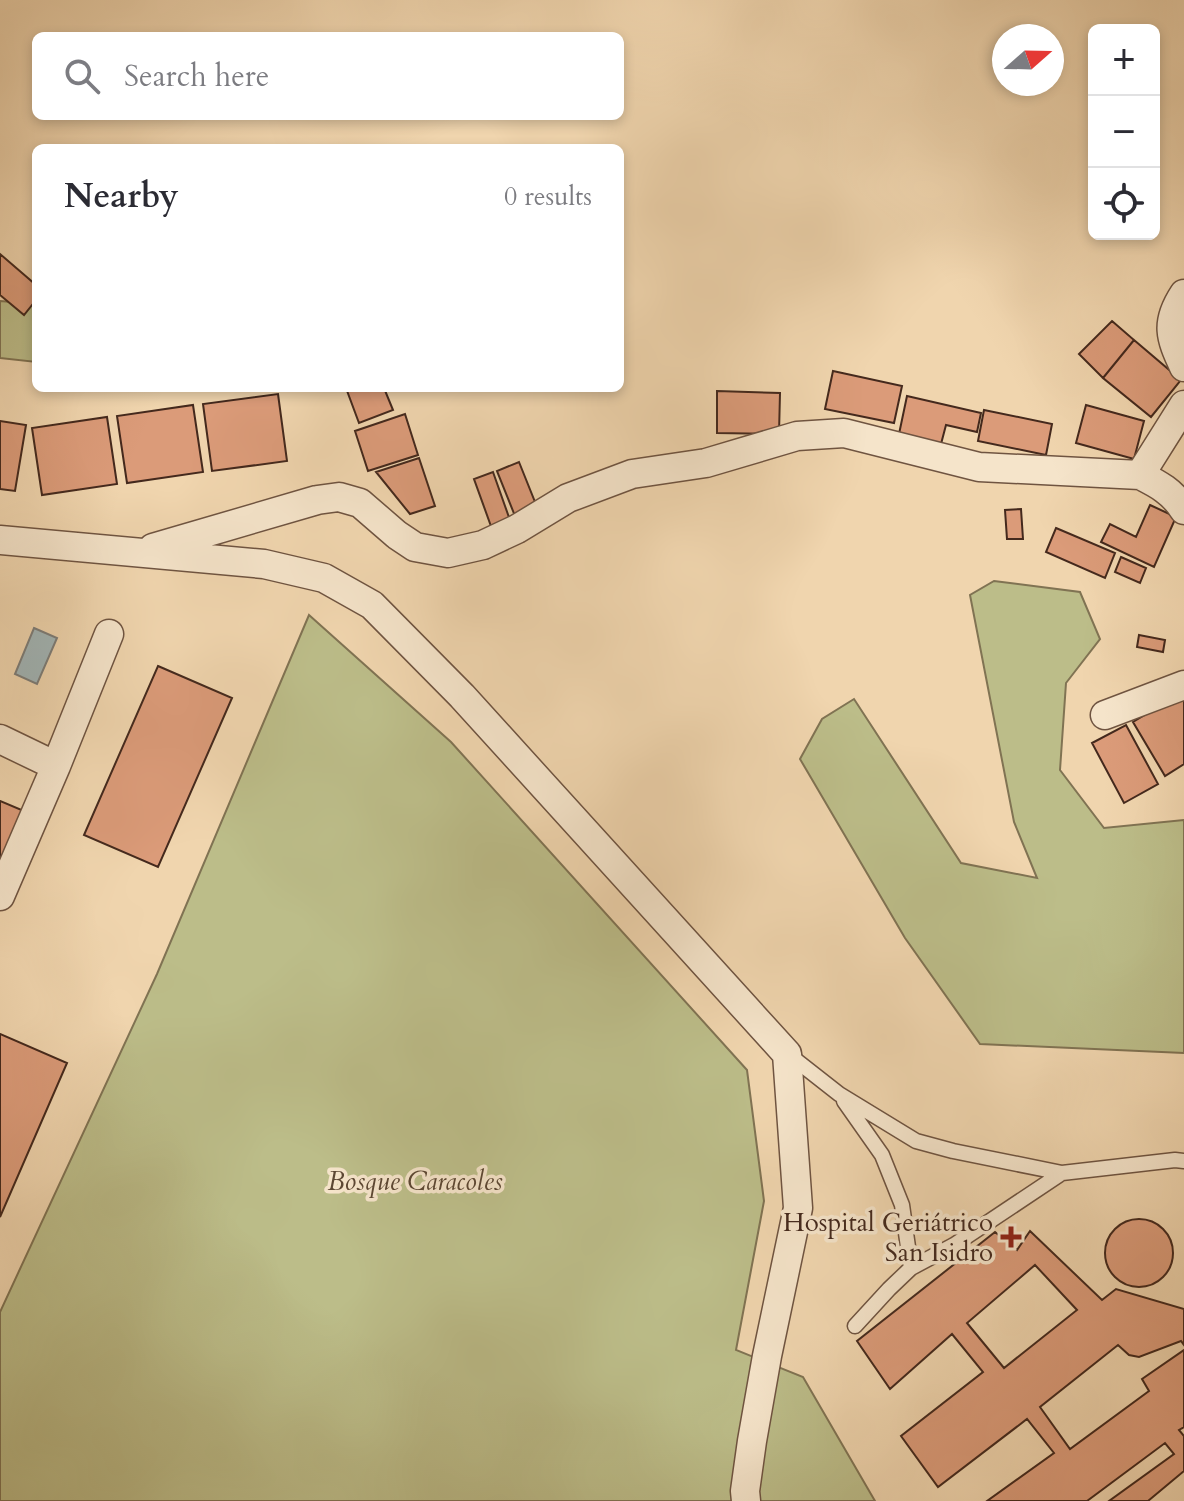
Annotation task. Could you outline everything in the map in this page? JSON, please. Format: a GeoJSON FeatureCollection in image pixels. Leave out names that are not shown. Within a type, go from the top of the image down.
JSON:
{"type":"FeatureCollection","features":[{"type":"Feature","properties":{"kind":"street"},"geometry":{"type":"LineString","coordinates":[[1184,294],[1170,325],[1173,343],[1184,367]]}},
{"type":"Feature","properties":{"kind":"street"},"geometry":{"type":"LineString","coordinates":[[1140,475],[1184,405]]}},
{"type":"Feature","properties":{"kind":"street"},"geometry":{"type":"LineString","coordinates":[[139,552],[317,500],[339,497],[360,503],[415,547],[448,553],[483,545],[517,529],[568,498],[632,474],[706,463],[797,436],[844,433],[979,467],[1140,475],[1162,486],[1184,510]]}},
{"type":"Feature","properties":{"kind":"street"},"geometry":{"type":"LineString","coordinates":[[0,540],[264,564],[324,578],[372,605],[462,696],[787,1054],[798,1208],[767,1356],[752,1441],[746,1501]]}},
{"type":"Feature","properties":{"kind":"street"},"geometry":{"type":"LineString","coordinates":[[0,896],[109,634]]}},
{"type":"Feature","properties":{"kind":"street"},"geometry":{"type":"LineString","coordinates":[[1105,715],[1184,685]]}},
{"type":"Feature","properties":{"kind":"street"},"geometry":{"type":"LineString","coordinates":[[0,739],[56,766]]}},
{"type":"Feature","properties":{"kind":"lane"},"geometry":{"type":"LineString","coordinates":[[787,1054],[839,1094],[916,1141],[953,1151],[1062,1173],[1184,1161]]}},
{"type":"Feature","properties":{"kind":"lane"},"geometry":{"type":"LineString","coordinates":[[839,1094],[882,1155],[902,1205],[911,1268]]}},
{"type":"Feature","properties":{"kind":"lane"},"geometry":{"type":"LineString","coordinates":[[855,1326],[911,1268],[954,1245],[1062,1173]]}},
{"type":"Feature","properties":{"kind":"green space"},"geometry":{"type":"Polygon","coordinates":[[[0,301],[32,304],[32,362],[0,358],[0,301]]]}},
{"type":"Feature","properties":{"kind":"green space"},"geometry":{"type":"Polygon","coordinates":[[[994,581],[1080,592],[1100,639],[1066,683],[1060,770],[1104,828],[1184,820],[1184,1053],[980,1044],[905,938],[800,759],[822,719],[854,699],[961,863],[1037,878],[1014,822],[970,595],[994,581]]]}},
{"type":"Feature","properties":{"kind":"green space","name":"Bosque Caracoles"},"geometry":{"type":"Polygon","coordinates":[[[309,615],[451,742],[747,1070],[764,1201],[736,1350],[803,1377],[875,1501],[0,1501],[0,1312],[157,974],[309,615]]]}},
{"type":"Feature","properties":{"kind":"shaded area"},"geometry":{"type":"Polygon","coordinates":[[[34,628],[57,638],[37,684],[15,674],[34,628]]]}},
{"type":"Feature","properties":{"kind":"building"},"geometry":{"type":"Polygon","coordinates":[[[0,254],[32,282],[32,305],[24,315],[0,295],[0,254]]]}},
{"type":"Feature","properties":{"kind":"building"},"geometry":{"type":"Polygon","coordinates":[[[1112,321],[1134,340],[1103,378],[1079,354],[1112,321]]]}},
{"type":"Feature","properties":{"kind":"building"},"geometry":{"type":"Polygon","coordinates":[[[1134,340],[1181,380],[1151,417],[1103,378],[1134,340]]]}},
{"type":"Feature","properties":{"kind":"building"},"geometry":{"type":"Polygon","coordinates":[[[833,371],[902,386],[894,423],[825,409],[833,371]]]}},
{"type":"Feature","properties":{"kind":"building"},"geometry":{"type":"Polygon","coordinates":[[[717,391],[780,393],[779,434],[717,433],[717,391]]]}},
{"type":"Feature","properties":{"kind":"building"},"geometry":{"type":"Polygon","coordinates":[[[347,392],[386,392],[393,410],[359,423],[347,392]]]}},
{"type":"Feature","properties":{"kind":"building"},"geometry":{"type":"Polygon","coordinates":[[[278,394],[287,461],[212,471],[203,404],[278,394]]]}},
{"type":"Feature","properties":{"kind":"building"},"geometry":{"type":"Polygon","coordinates":[[[907,396],[981,413],[977,432],[946,425],[941,444],[899,434],[907,396]]]}},
{"type":"Feature","properties":{"kind":"building"},"geometry":{"type":"Polygon","coordinates":[[[193,405],[203,472],[127,483],[117,416],[193,405]]]}},
{"type":"Feature","properties":{"kind":"building"},"geometry":{"type":"Polygon","coordinates":[[[1086,405],[1144,421],[1134,459],[1076,443],[1086,405]]]}},
{"type":"Feature","properties":{"kind":"building"},"geometry":{"type":"Polygon","coordinates":[[[984,410],[1052,424],[1046,455],[978,441],[984,410]]]}},
{"type":"Feature","properties":{"kind":"building"},"geometry":{"type":"Polygon","coordinates":[[[405,414],[418,455],[368,471],[355,431],[405,414]]]}},
{"type":"Feature","properties":{"kind":"building"},"geometry":{"type":"Polygon","coordinates":[[[107,417],[117,484],[42,495],[32,428],[107,417]]]}},
{"type":"Feature","properties":{"kind":"building"},"geometry":{"type":"Polygon","coordinates":[[[0,421],[26,425],[15,491],[0,489],[0,421]]]}},
{"type":"Feature","properties":{"kind":"building"},"geometry":{"type":"Polygon","coordinates":[[[419,458],[435,506],[410,514],[376,472],[419,458]]]}},
{"type":"Feature","properties":{"kind":"building"},"geometry":{"type":"Polygon","coordinates":[[[519,462],[537,507],[515,516],[497,471],[519,462]]]}},
{"type":"Feature","properties":{"kind":"building"},"geometry":{"type":"Polygon","coordinates":[[[493,472],[511,523],[492,529],[474,479],[493,472]]]}},
{"type":"Feature","properties":{"kind":"building"},"geometry":{"type":"Polygon","coordinates":[[[1150,505],[1176,517],[1154,567],[1101,542],[1110,524],[1136,537],[1150,505]]]}},
{"type":"Feature","properties":{"kind":"building"},"geometry":{"type":"Polygon","coordinates":[[[1021,509],[1023,539],[1007,539],[1005,510],[1021,509]]]}},
{"type":"Feature","properties":{"kind":"building"},"geometry":{"type":"Polygon","coordinates":[[[1056,528],[1115,553],[1105,578],[1046,552],[1056,528]]]}},
{"type":"Feature","properties":{"kind":"building"},"geometry":{"type":"Polygon","coordinates":[[[1121,557],[1146,568],[1140,583],[1115,572],[1121,557]]]}},
{"type":"Feature","properties":{"kind":"building"},"geometry":{"type":"Polygon","coordinates":[[[1139,635],[1165,640],[1163,652],[1137,647],[1139,635]]]}},
{"type":"Feature","properties":{"kind":"building"},"geometry":{"type":"Polygon","coordinates":[[[158,666],[232,698],[158,867],[84,835],[158,666]]]}},
{"type":"Feature","properties":{"kind":"building"},"geometry":{"type":"Polygon","coordinates":[[[1181,693],[1184,699],[1184,764],[1165,776],[1133,722],[1181,693]]]}},
{"type":"Feature","properties":{"kind":"building"},"geometry":{"type":"Polygon","coordinates":[[[1126,725],[1158,784],[1124,803],[1092,743],[1126,725]]]}},
{"type":"Feature","properties":{"kind":"building"},"geometry":{"type":"Polygon","coordinates":[[[0,801],[24,811],[0,867],[0,801]]]}},
{"type":"Feature","properties":{"kind":"building"},"geometry":{"type":"Polygon","coordinates":[[[0,1034],[67,1063],[0,1217],[0,1034]]]}},
{"type":"Feature","properties":{"kind":"building"},"geometry":{"type":"Polygon","coordinates":[[[1139,1219],[1163,1229],[1173,1253],[1163,1277],[1139,1287],[1115,1277],[1105,1253],[1115,1229],[1139,1219]]]}},
{"type":"Feature","properties":{"kind":"building"},"geometry":{"type":"Polygon","coordinates":[[[1030,1231],[1102,1300],[1116,1289],[1184,1309],[1184,1345],[1181,1341],[1139,1357],[1129,1355],[1118,1345],[1040,1407],[1070,1449],[1149,1391],[1142,1379],[1184,1350],[1184,1427],[1179,1430],[1184,1436],[1184,1471],[1148,1501],[1109,1501],[1174,1454],[1165,1443],[1087,1501],[987,1501],[1054,1453],[1027,1419],[938,1487],[901,1436],[983,1372],[952,1334],[890,1389],[857,1341],[995,1232],[1017,1250],[1030,1231]],[[1035,1265],[967,1323],[1004,1368],[1077,1310],[1035,1265]]]}},
{"type":"Feature","properties":{"kind":"place","name":"Hospital Geriátrico San Isidro"},"geometry":{"type":"Point","coordinates":[1011,1237]}}]}
